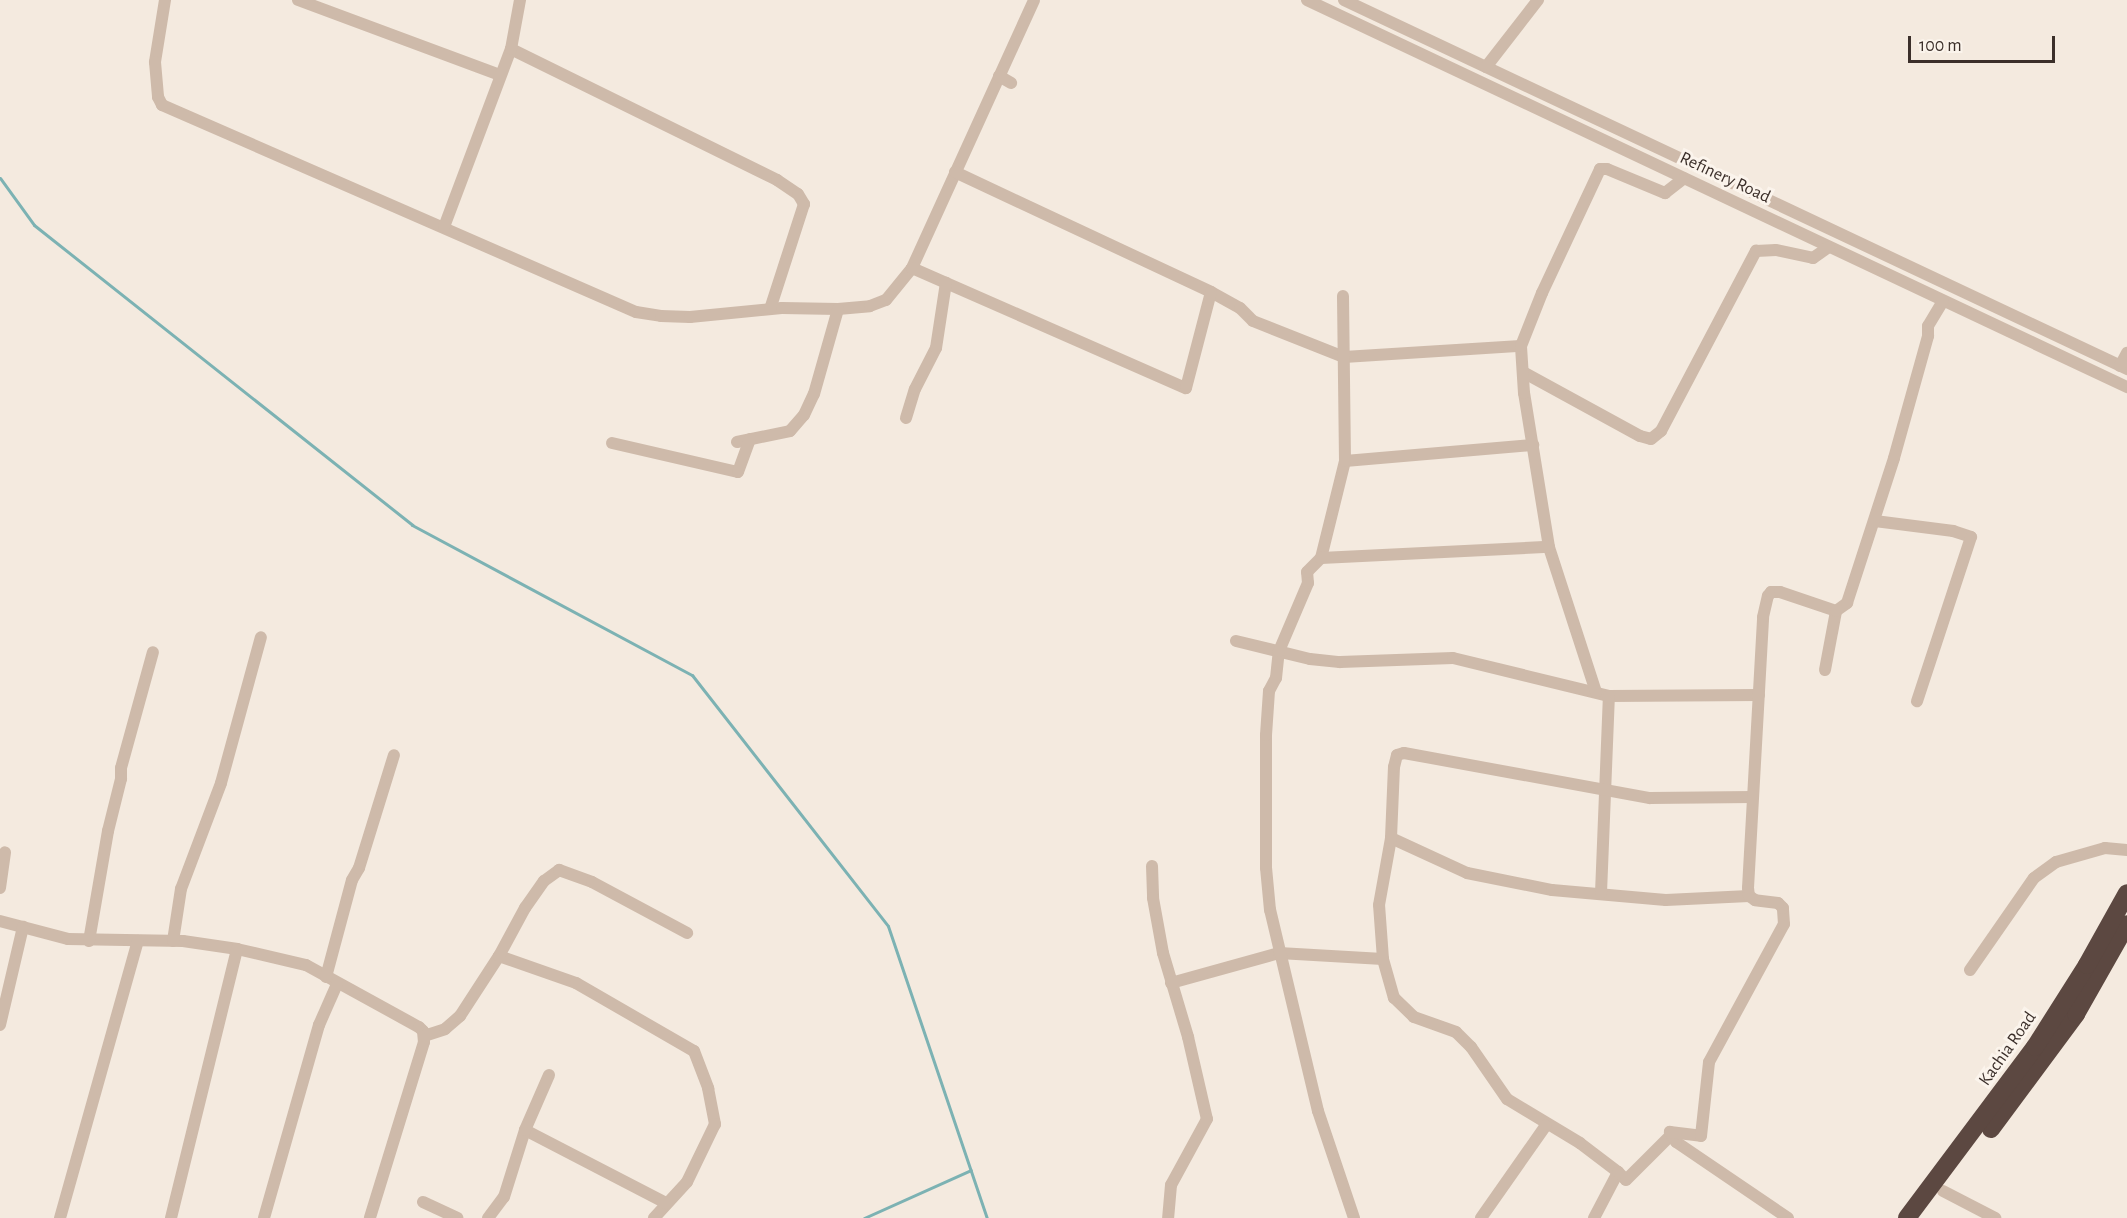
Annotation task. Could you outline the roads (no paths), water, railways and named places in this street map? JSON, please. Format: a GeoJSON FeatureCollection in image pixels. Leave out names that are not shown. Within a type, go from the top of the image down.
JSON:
{"type":"FeatureCollection","features":[{"type":"Feature","properties":{"kind":"highway","name":"Kachia Road"},"geometry":{"type":"LineString","coordinates":[[1907,1218],[2036,1047],[2087,965],[2127,893]]}},
{"type":"Feature","properties":{"kind":"highway","name":"Kachia Road"},"geometry":{"type":"LineString","coordinates":[[1922,1218],[2051,1051],[2125,932]]}},
{"type":"Feature","properties":{"kind":"street"},"geometry":{"type":"LineString","coordinates":[[165,0],[155,62],[158,97],[162,105],[636,312],[690,317],[770,309],[838,309],[870,306],[886,300],[912,268],[1034,0]]}},
{"type":"Feature","properties":{"kind":"street"},"geometry":{"type":"LineString","coordinates":[[298,0],[500,75]]}},
{"type":"Feature","properties":{"kind":"street"},"geometry":{"type":"LineString","coordinates":[[444,227],[511,49],[520,0]]}},
{"type":"Feature","properties":{"kind":"street","name":"Refinery Road"},"geometry":{"type":"LineString","coordinates":[[1307,0],[2127,387]]}},
{"type":"Feature","properties":{"kind":"street","name":"Refinery Road"},"geometry":{"type":"LineString","coordinates":[[1344,0],[2123,368]]}},
{"type":"Feature","properties":{"kind":"street"},"geometry":{"type":"LineString","coordinates":[[1486,67],[1538,0]]}},
{"type":"Feature","properties":{"kind":"street"},"geometry":{"type":"LineString","coordinates":[[511,49],[777,180],[798,194],[804,204],[770,309]]}},
{"type":"Feature","properties":{"kind":"street"},"geometry":{"type":"LineString","coordinates":[[999,76],[1011,83]]}},
{"type":"Feature","properties":{"kind":"street"},"geometry":{"type":"LineString","coordinates":[[1596,692],[1549,546],[1533,445],[1521,346],[1524,332],[1600,169],[1607,169],[1665,192],[1684,178]]}},
{"type":"Feature","properties":{"kind":"street"},"geometry":{"type":"LineString","coordinates":[[955,172],[1211,292],[1240,308],[1253,321],[1344,357],[1521,346]]}},
{"type":"Feature","properties":{"kind":"street"},"geometry":{"type":"LineString","coordinates":[[1524,372],[1640,436],[1651,439],[1661,431],[1756,251],[1776,250],[1813,258],[1829,247]]}},
{"type":"Feature","properties":{"kind":"street"},"geometry":{"type":"LineString","coordinates":[[1874,268],[1881,253]]}},
{"type":"Feature","properties":{"kind":"street"},"geometry":{"type":"LineString","coordinates":[[912,268],[1186,388],[1211,292]]}},
{"type":"Feature","properties":{"kind":"street"},"geometry":{"type":"LineString","coordinates":[[906,418],[915,389],[936,348],[946,283]]}},
{"type":"Feature","properties":{"kind":"street"},"geometry":{"type":"LineString","coordinates":[[1343,296],[1345,461],[1321,558],[1307,572],[1308,583],[1279,651],[1276,678],[1269,691],[1266,868],[1279,952],[1318,1111],[1354,1218]]}},
{"type":"Feature","properties":{"kind":"street"},"geometry":{"type":"LineString","coordinates":[[1825,670],[1836,611],[1847,603],[1875,521],[1928,336],[1928,326],[1943,301]]}},
{"type":"Feature","properties":{"kind":"street"},"geometry":{"type":"LineString","coordinates":[[612,443],[738,472],[744,441],[790,431],[804,415],[814,394],[838,309]]}},
{"type":"Feature","properties":{"kind":"street"},"geometry":{"type":"LineString","coordinates":[[2123,368],[2127,353]]}},
{"type":"Feature","properties":{"kind":"street"},"geometry":{"type":"LineString","coordinates":[[1345,461],[1533,445]]}},
{"type":"Feature","properties":{"kind":"street"},"geometry":{"type":"LineString","coordinates":[[1875,521],[1953,531],[1971,537],[1917,701]]}},
{"type":"Feature","properties":{"kind":"street"},"geometry":{"type":"LineString","coordinates":[[1321,558],[1549,546]]}},
{"type":"Feature","properties":{"kind":"street"},"geometry":{"type":"LineString","coordinates":[[1749,896],[1763,617],[1771,592],[1780,592],[1836,611]]}},
{"type":"Feature","properties":{"kind":"street"},"geometry":{"type":"LineString","coordinates":[[172,941],[181,889],[222,783],[261,637]]}},
{"type":"Feature","properties":{"kind":"street"},"geometry":{"type":"LineString","coordinates":[[1236,641],[1340,662],[1453,658],[1609,696],[1759,695]]}},
{"type":"Feature","properties":{"kind":"street"},"geometry":{"type":"LineString","coordinates":[[89,941],[108,831],[121,779],[121,768],[153,652]]}},
{"type":"Feature","properties":{"kind":"street"},"geometry":{"type":"LineString","coordinates":[[1601,893],[1609,696]]}},
{"type":"Feature","properties":{"kind":"street"},"geometry":{"type":"LineString","coordinates":[[1391,838],[1467,873],[1552,890],[1666,900],[1749,896],[1755,900],[1778,903],[1783,908],[1784,924],[1709,1062],[1701,1136],[1670,1132],[1670,1136],[1626,1180],[1580,1143],[1546,1125],[1507,1099],[1456,1032],[1414,1017],[1394,998],[1383,959],[1379,894],[1391,838],[1394,768],[1397,755],[1404,753],[1605,791],[1670,799],[1689,796],[1753,796]]}},
{"type":"Feature","properties":{"kind":"street"},"geometry":{"type":"LineString","coordinates":[[264,1218],[332,981],[352,880],[359,868],[394,755]]}},
{"type":"Feature","properties":{"kind":"street"},"geometry":{"type":"LineString","coordinates":[[1970,970],[2034,878],[2056,862],[2105,848],[2127,850]]}},
{"type":"Feature","properties":{"kind":"street"},"geometry":{"type":"LineString","coordinates":[[0,888],[5,852]]}},
{"type":"Feature","properties":{"kind":"street"},"geometry":{"type":"LineString","coordinates":[[1152,866],[1153,898],[1171,983],[1188,1037],[1206,1119],[1171,1185],[1168,1218]]}},
{"type":"Feature","properties":{"kind":"street"},"geometry":{"type":"LineString","coordinates":[[424,1036],[445,1029],[460,1016],[499,956],[525,908],[544,881],[560,870],[592,882],[687,933]]}},
{"type":"Feature","properties":{"kind":"street"},"geometry":{"type":"LineString","coordinates":[[0,921],[68,939],[172,941],[237,949],[306,965],[419,1027],[424,1036],[370,1218]]}},
{"type":"Feature","properties":{"kind":"street"},"geometry":{"type":"LineString","coordinates":[[0,1025],[23,927]]}},
{"type":"Feature","properties":{"kind":"street"},"geometry":{"type":"LineString","coordinates":[[60,1218],[138,941]]}},
{"type":"Feature","properties":{"kind":"street"},"geometry":{"type":"LineString","coordinates":[[171,1218],[237,949]]}},
{"type":"Feature","properties":{"kind":"street"},"geometry":{"type":"LineString","coordinates":[[1171,983],[1279,952],[1383,959]]}},
{"type":"Feature","properties":{"kind":"street"},"geometry":{"type":"LineString","coordinates":[[499,956],[576,983],[694,1051],[708,1088],[715,1124],[687,1182],[654,1218]]}},
{"type":"Feature","properties":{"kind":"street"},"geometry":{"type":"LineString","coordinates":[[488,1218],[504,1197],[525,1130],[549,1075]]}},
{"type":"Feature","properties":{"kind":"street"},"geometry":{"type":"LineString","coordinates":[[1481,1218],[1546,1125]]}},
{"type":"Feature","properties":{"kind":"street"},"geometry":{"type":"LineString","coordinates":[[525,1130],[666,1203]]}},
{"type":"Feature","properties":{"kind":"street"},"geometry":{"type":"LineString","coordinates":[[1670,1136],[1788,1218]]}},
{"type":"Feature","properties":{"kind":"street"},"geometry":{"type":"LineString","coordinates":[[1594,1218],[1618,1172]]}},
{"type":"Feature","properties":{"kind":"street"},"geometry":{"type":"LineString","coordinates":[[1943,1191],[1995,1218]]}},
{"type":"Feature","properties":{"kind":"street"},"geometry":{"type":"LineString","coordinates":[[423,1203],[457,1218]]}},
{"type":"Feature","properties":{"kind":"waterway"},"geometry":{"type":"LineString","coordinates":[[0,178],[34,225],[412,525],[692,675],[888,926],[987,1218]]}},
{"type":"Feature","properties":{"kind":"waterway"},"geometry":{"type":"LineString","coordinates":[[864,1218],[971,1170]]}}]}
